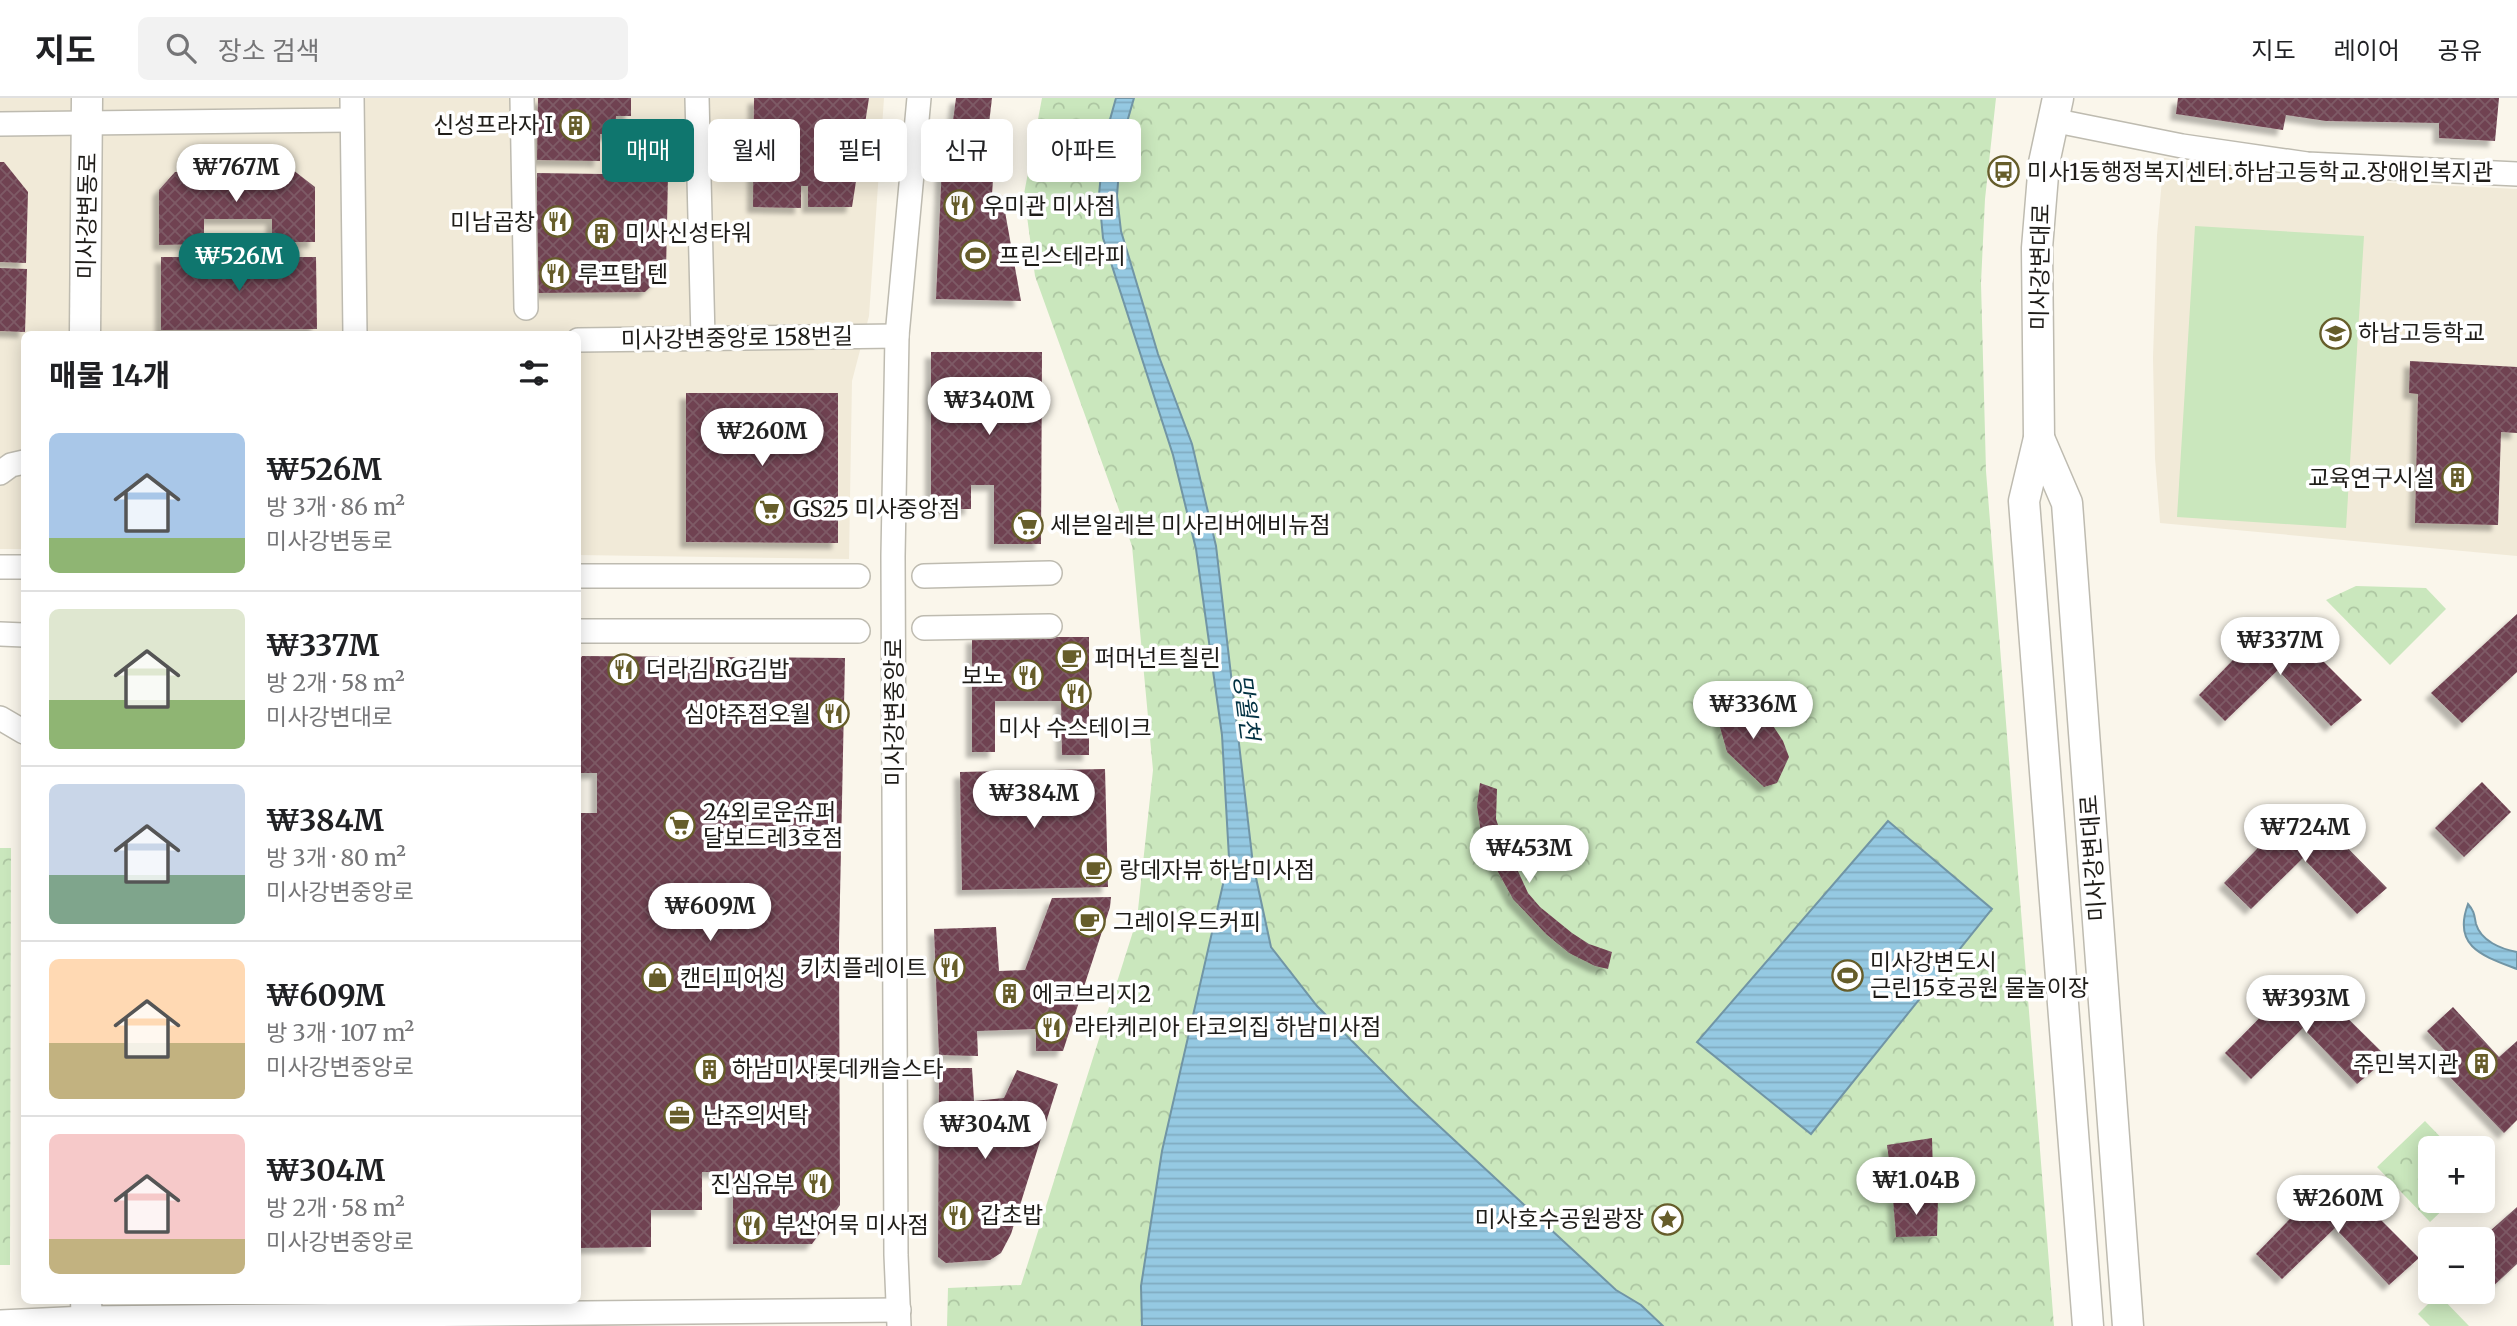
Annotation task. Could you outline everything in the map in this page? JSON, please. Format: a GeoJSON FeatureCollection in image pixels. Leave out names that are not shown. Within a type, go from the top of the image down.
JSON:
{"type":"FeatureCollection","features":[{"type":"Feature","properties":{"kind":"main road","name":"미사강변대로"},"geometry":{"type":"LineString","coordinates":[[2055,109],[2044,163],[2037,248],[2039,438],[2024,501],[2088,1326]]}},
{"type":"Feature","properties":{"kind":"main road","name":"미사강변동로"},"geometry":{"type":"LineString","coordinates":[[85,331],[88,111]]}},
{"type":"Feature","properties":{"kind":"main road","name":"미사강변대로"},"geometry":{"type":"LineString","coordinates":[[2039,438],[2067,503],[2128,1326]]}},
{"type":"Feature","properties":{"kind":"street"},"geometry":{"type":"LineString","coordinates":[[522,98],[526,308]]}},
{"type":"Feature","properties":{"kind":"street"},"geometry":{"type":"LineString","coordinates":[[698,98],[703,338]]}},
{"type":"Feature","properties":{"kind":"street","name":"미사강변중앙로"},"geometry":{"type":"LineString","coordinates":[[899,1318],[896,1255],[893,556],[897,336],[919,98]]}},
{"type":"Feature","properties":{"kind":"street"},"geometry":{"type":"LineString","coordinates":[[0,124],[88,111],[351,109],[355,331]]}},
{"type":"Feature","properties":{"kind":"street"},"geometry":{"type":"LineString","coordinates":[[2055,109],[2182,146],[2311,164],[2517,174]]}},
{"type":"Feature","properties":{"kind":"street","name":"미사강변중앙로 158번길"},"geometry":{"type":"LineString","coordinates":[[581,340],[897,336]]}},
{"type":"Feature","properties":{"kind":"street"},"geometry":{"type":"LineString","coordinates":[[0,473],[11,465],[21,463]]}},
{"type":"Feature","properties":{"kind":"street"},"geometry":{"type":"LineString","coordinates":[[0,567],[21,567]]}},
{"type":"Feature","properties":{"kind":"street"},"geometry":{"type":"LineString","coordinates":[[924,576],[1049,573]]}},
{"type":"Feature","properties":{"kind":"street"},"geometry":{"type":"LineString","coordinates":[[581,576],[858,576]]}},
{"type":"Feature","properties":{"kind":"street"},"geometry":{"type":"LineString","coordinates":[[924,628],[1050,626]]}},
{"type":"Feature","properties":{"kind":"street"},"geometry":{"type":"LineString","coordinates":[[581,631],[858,631]]}},
{"type":"Feature","properties":{"kind":"street"},"geometry":{"type":"LineString","coordinates":[[0,634],[21,635]]}},
{"type":"Feature","properties":{"kind":"street"},"geometry":{"type":"LineString","coordinates":[[0,718],[21,730]]}},
{"type":"Feature","properties":{"kind":"street"},"geometry":{"type":"LineString","coordinates":[[0,1322],[86,1315],[899,1318]]}},
{"type":"Feature","properties":{"kind":"shaded area"},"geometry":{"type":"Polygon","coordinates":[[[0,98],[884,98],[883,119],[814,119],[814,182],[878,182],[869,316],[852,381],[849,559],[581,555],[581,331],[21,331],[21,549],[0,549],[0,98]]]}},
{"type":"Feature","properties":{"kind":"shaded area","name":"하남고등학교"},"geometry":{"type":"Polygon","coordinates":[[[2164,158],[2331,180],[2517,189],[2517,556],[2160,523],[2155,458],[2153,358],[2157,235],[2164,158]]]}},
{"type":"Feature","properties":{"kind":"green space"},"geometry":{"type":"Polygon","coordinates":[[[1042,98],[1996,98],[1985,199],[1981,283],[1986,471],[2054,1326],[947,1326],[948,1288],[1021,1285],[1137,919],[1153,770],[1132,546],[1035,276],[1024,194],[1027,178],[1027,182],[1141,182],[1141,119],[1038,119],[1042,98]]]}},
{"type":"Feature","properties":{"kind":"green space"},"geometry":{"type":"Polygon","coordinates":[[[2195,226],[2364,236],[2346,528],[2177,517],[2195,226]]]}},
{"type":"Feature","properties":{"kind":"green space"},"geometry":{"type":"Polygon","coordinates":[[[2356,586],[2426,588],[2446,609],[2390,665],[2326,600],[2356,586]]]}},
{"type":"Feature","properties":{"kind":"green space"},"geometry":{"type":"Polygon","coordinates":[[[0,848],[11,848],[10,1265],[0,1265],[0,848]]]}},
{"type":"Feature","properties":{"kind":"green space"},"geometry":{"type":"Polygon","coordinates":[[[2425,1121],[2439,1136],[2418,1136],[2418,1210],[2377,1167],[2425,1121]]]}},
{"type":"Feature","properties":{"kind":"green space"},"geometry":{"type":"Polygon","coordinates":[[[2421,1213],[2439,1213],[2430,1222],[2421,1213]]]}},
{"type":"Feature","properties":{"kind":"green space"},"geometry":{"type":"Polygon","coordinates":[[[2428,1304],[2448,1304],[2469,1326],[2430,1326],[2418,1314],[2428,1304]]]}},
{"type":"Feature","properties":{"kind":"water"},"geometry":{"type":"Polygon","coordinates":[[[1116,98],[1134,98],[1128,119],[1110,119],[1116,98]]]}},
{"type":"Feature","properties":{"kind":"water"},"geometry":{"type":"Polygon","coordinates":[[[1100,182],[1118,182],[1121,231],[1158,354],[1192,444],[1216,546],[1253,864],[1271,947],[1317,1006],[1411,1100],[1616,1290],[1641,1305],[1663,1326],[1142,1326],[1141,1286],[1162,1151],[1229,858],[1222,735],[1196,549],[1173,455],[1103,238],[1100,182]]]}},
{"type":"Feature","properties":{"kind":"water","name":"미사강변도시 근린15호공원 물놀이장"},"geometry":{"type":"Polygon","coordinates":[[[1888,821],[1992,909],[1811,1134],[1697,1042],[1888,821]]]}},
{"type":"Feature","properties":{"kind":"water"},"geometry":{"type":"Polygon","coordinates":[[[2468,904],[2479,930],[2487,940],[2517,952],[2517,969],[2474,948],[2464,930],[2468,904]]]}},
{"type":"Feature","properties":{"kind":"building","name":"신성프라자 I"},"geometry":{"type":"Polygon","coordinates":[[[538,98],[631,98],[631,116],[602,119],[600,161],[537,160],[538,98]]]}},
{"type":"Feature","properties":{"kind":"building"},"geometry":{"type":"Polygon","coordinates":[[[754,98],[869,98],[866,119],[814,119],[814,182],[856,182],[852,207],[808,207],[808,186],[801,186],[801,208],[753,207],[753,182],[800,182],[800,119],[754,119],[754,98]]]}},
{"type":"Feature","properties":{"kind":"building"},"geometry":{"type":"Polygon","coordinates":[[[956,98],[992,98],[990,119],[953,119],[956,98]]]}},
{"type":"Feature","properties":{"kind":"building"},"geometry":{"type":"Polygon","coordinates":[[[2178,98],[2499,98],[2495,141],[2439,138],[2439,123],[2326,121],[2286,115],[2283,130],[2176,114],[2178,98]]]}},
{"type":"Feature","properties":{"kind":"building"},"geometry":{"type":"Polygon","coordinates":[[[0,162],[4,162],[28,192],[26,263],[0,262],[0,162]]]}},
{"type":"Feature","properties":{"kind":"building"},"geometry":{"type":"Polygon","coordinates":[[[293,170],[315,187],[315,242],[272,242],[272,219],[204,219],[204,244],[159,245],[159,190],[175,172],[293,170]]]}},
{"type":"Feature","properties":{"kind":"building","name":"미사신성타워"},"geometry":{"type":"Polygon","coordinates":[[[537,173],[602,174],[602,182],[668,182],[666,272],[645,292],[537,293],[537,173]]]}},
{"type":"Feature","properties":{"kind":"building"},"geometry":{"type":"Polygon","coordinates":[[[941,182],[993,182],[992,194],[1002,195],[1021,301],[936,299],[941,182]]]}},
{"type":"Feature","properties":{"kind":"building"},"geometry":{"type":"Polygon","coordinates":[[[161,257],[316,257],[317,329],[161,330],[161,257]]]}},
{"type":"Feature","properties":{"kind":"building"},"geometry":{"type":"Polygon","coordinates":[[[0,268],[27,269],[25,331],[0,331],[0,268]]]}},
{"type":"Feature","properties":{"kind":"building"},"geometry":{"type":"Polygon","coordinates":[[[931,352],[1042,352],[1041,544],[994,544],[994,485],[971,485],[971,509],[931,509],[931,352]]]}},
{"type":"Feature","properties":{"kind":"building","name":"교육연구시설"},"geometry":{"type":"Polygon","coordinates":[[[2410,361],[2517,367],[2517,433],[2501,432],[2498,525],[2415,523],[2418,394],[2409,393],[2410,361]]]}},
{"type":"Feature","properties":{"kind":"building"},"geometry":{"type":"Polygon","coordinates":[[[686,393],[838,393],[838,543],[686,542],[686,393]]]}},
{"type":"Feature","properties":{"kind":"building"},"geometry":{"type":"Polygon","coordinates":[[[2517,614],[2517,672],[2462,723],[2431,693],[2517,614]]]}},
{"type":"Feature","properties":{"kind":"building"},"geometry":{"type":"Polygon","coordinates":[[[2264,628],[2293,631],[2362,700],[2331,726],[2278,670],[2225,721],[2199,695],[2264,628]]]}},
{"type":"Feature","properties":{"kind":"building"},"geometry":{"type":"Polygon","coordinates":[[[972,637],[1089,637],[1089,755],[1062,755],[1061,701],[995,701],[995,752],[972,752],[972,637]]]}},
{"type":"Feature","properties":{"kind":"building"},"geometry":{"type":"Polygon","coordinates":[[[581,658],[845,658],[839,944],[840,1205],[812,1244],[733,1244],[733,1172],[702,1172],[702,1210],[651,1210],[651,1247],[581,1248],[581,813],[597,813],[597,773],[581,773],[581,658]]]}},
{"type":"Feature","properties":{"kind":"building"},"geometry":{"type":"Polygon","coordinates":[[[1751,699],[1766,715],[1783,741],[1789,757],[1777,783],[1764,787],[1727,752],[1720,727],[1722,705],[1730,700],[1751,699]]]}},
{"type":"Feature","properties":{"kind":"building"},"geometry":{"type":"Polygon","coordinates":[[[1105,769],[1108,887],[962,890],[960,772],[1105,769]]]}},
{"type":"Feature","properties":{"kind":"building"},"geometry":{"type":"Polygon","coordinates":[[[2482,782],[2511,812],[2464,857],[2435,828],[2482,782]]]}},
{"type":"Feature","properties":{"kind":"building"},"geometry":{"type":"Polygon","coordinates":[[[1480,783],[1497,789],[1496,819],[1528,893],[1540,907],[1572,933],[1589,944],[1612,952],[1608,969],[1595,966],[1569,953],[1546,934],[1513,899],[1492,861],[1481,833],[1477,806],[1480,783]]]}},
{"type":"Feature","properties":{"kind":"building"},"geometry":{"type":"Polygon","coordinates":[[[2289,816],[2319,819],[2387,888],[2357,914],[2303,858],[2251,909],[2224,883],[2289,816]]]}},
{"type":"Feature","properties":{"kind":"building","name":"에코브리지2"},"geometry":{"type":"Polygon","coordinates":[[[1111,897],[1063,1051],[1036,1051],[1036,1029],[977,1031],[978,1056],[939,1055],[934,929],[996,927],[999,971],[1025,970],[1052,898],[1111,897]]]}},
{"type":"Feature","properties":{"kind":"building"},"geometry":{"type":"Polygon","coordinates":[[[2290,987],[2319,990],[2388,1058],[2357,1084],[2303,1028],[2251,1079],[2225,1053],[2290,987]]]}},
{"type":"Feature","properties":{"kind":"building","name":"주민복지관"},"geometry":{"type":"Polygon","coordinates":[[[2453,1007],[2499,1057],[2517,1041],[2517,1120],[2504,1133],[2443,1070],[2451,1057],[2427,1031],[2453,1007]]]}},
{"type":"Feature","properties":{"kind":"building"},"geometry":{"type":"Polygon","coordinates":[[[939,1068],[972,1068],[974,1101],[1004,1098],[1017,1070],[1058,1084],[1011,1234],[1001,1253],[990,1260],[946,1263],[938,1257],[939,1068]]]}},
{"type":"Feature","properties":{"kind":"building"},"geometry":{"type":"Polygon","coordinates":[[[1932,1138],[1933,1173],[1891,1175],[1887,1145],[1932,1138]]]}},
{"type":"Feature","properties":{"kind":"building"},"geometry":{"type":"Polygon","coordinates":[[[2321,1187],[2351,1190],[2418,1259],[2389,1285],[2335,1228],[2282,1279],[2256,1254],[2321,1187]]]}},
{"type":"Feature","properties":{"kind":"building"},"geometry":{"type":"Polygon","coordinates":[[[1938,1197],[1937,1236],[1896,1237],[1893,1198],[1938,1197]]]}},
{"type":"Feature","properties":{"kind":"building"},"geometry":{"type":"Polygon","coordinates":[[[2517,1207],[2517,1264],[2495,1284],[2495,1227],[2517,1207]]]}},
{"type":"Feature","properties":{"kind":"place","name":"신성프라자 I"},"geometry":{"type":"Point","coordinates":[576,125]}},
{"type":"Feature","properties":{"kind":"place","name":"미사1동행정복지센터.하남고등학교.장애인복지관"},"geometry":{"type":"Point","coordinates":[2004,172]}},
{"type":"Feature","properties":{"kind":"place","name":"우미관 미사점"},"geometry":{"type":"Point","coordinates":[960,206]}},
{"type":"Feature","properties":{"kind":"place","name":"미남곱창"},"geometry":{"type":"Point","coordinates":[558,222]}},
{"type":"Feature","properties":{"kind":"place","name":"미사신성타워"},"geometry":{"type":"Point","coordinates":[602,233]}},
{"type":"Feature","properties":{"kind":"place","name":"프린스테라피"},"geometry":{"type":"Point","coordinates":[976,256]}},
{"type":"Feature","properties":{"kind":"place","name":"루프탑 텐"},"geometry":{"type":"Point","coordinates":[555,274]}},
{"type":"Feature","properties":{"kind":"place","name":"하남고등학교"},"geometry":{"type":"Point","coordinates":[2335,333]}},
{"type":"Feature","properties":{"kind":"place","name":"교육연구시설"},"geometry":{"type":"Point","coordinates":[2458,478]}},
{"type":"Feature","properties":{"kind":"place","name":"GS25 미사중앙점"},"geometry":{"type":"Point","coordinates":[770,509]}},
{"type":"Feature","properties":{"kind":"place","name":"세븐일레븐 미사리버에비뉴점"},"geometry":{"type":"Point","coordinates":[1027,525]}},
{"type":"Feature","properties":{"kind":"place","name":"퍼머넌트칠린"},"geometry":{"type":"Point","coordinates":[1071,658]}},
{"type":"Feature","properties":{"kind":"place","name":"더라김 RG김밥"},"geometry":{"type":"Point","coordinates":[623,669]}},
{"type":"Feature","properties":{"kind":"place","name":"보노"},"geometry":{"type":"Point","coordinates":[1027,676]}},
{"type":"Feature","properties":{"kind":"place","name":"미사 수스테이크"},"geometry":{"type":"Point","coordinates":[1075,694]}},
{"type":"Feature","properties":{"kind":"place","name":"심야주점오월"},"geometry":{"type":"Point","coordinates":[834,714]}},
{"type":"Feature","properties":{"kind":"place","name":"24외로운슈퍼 달보드레3호점"},"geometry":{"type":"Point","coordinates":[680,825]}},
{"type":"Feature","properties":{"kind":"place","name":"랑데자뷰 하남미사점"},"geometry":{"type":"Point","coordinates":[1096,870]}},
{"type":"Feature","properties":{"kind":"place","name":"그레이우드커피"},"geometry":{"type":"Point","coordinates":[1090,922]}},
{"type":"Feature","properties":{"kind":"place","name":"키치플레이트"},"geometry":{"type":"Point","coordinates":[950,968]}},
{"type":"Feature","properties":{"kind":"place","name":"미사강변도시 근린15호공원 물놀이장"},"geometry":{"type":"Point","coordinates":[1847,975]}},
{"type":"Feature","properties":{"kind":"place","name":"캔디피어싱"},"geometry":{"type":"Point","coordinates":[657,978]}},
{"type":"Feature","properties":{"kind":"place","name":"에코브리지2"},"geometry":{"type":"Point","coordinates":[1009,994]}},
{"type":"Feature","properties":{"kind":"place","name":"라타케리아 타코의집 하남미사점"},"geometry":{"type":"Point","coordinates":[1051,1027]}},
{"type":"Feature","properties":{"kind":"place","name":"주민복지관"},"geometry":{"type":"Point","coordinates":[2482,1064]}},
{"type":"Feature","properties":{"kind":"place","name":"하남미사롯데캐슬스타"},"geometry":{"type":"Point","coordinates":[709,1069]}},
{"type":"Feature","properties":{"kind":"place","name":"난주의서탁"},"geometry":{"type":"Point","coordinates":[680,1115]}},
{"type":"Feature","properties":{"kind":"place","name":"진심유부"},"geometry":{"type":"Point","coordinates":[818,1184]}},
{"type":"Feature","properties":{"kind":"place","name":"갑초밥"},"geometry":{"type":"Point","coordinates":[957,1215]}},
{"type":"Feature","properties":{"kind":"place","name":"미사호수공원광장"},"geometry":{"type":"Point","coordinates":[1667,1219]}},
{"type":"Feature","properties":{"kind":"place","name":"부산어묵 미사점"},"geometry":{"type":"Point","coordinates":[752,1225]}},
{"type":"Feature","properties":{"kind":"water label","name":"망월천"},"geometry":{"type":"Point","coordinates":[1246,707]}}]}
